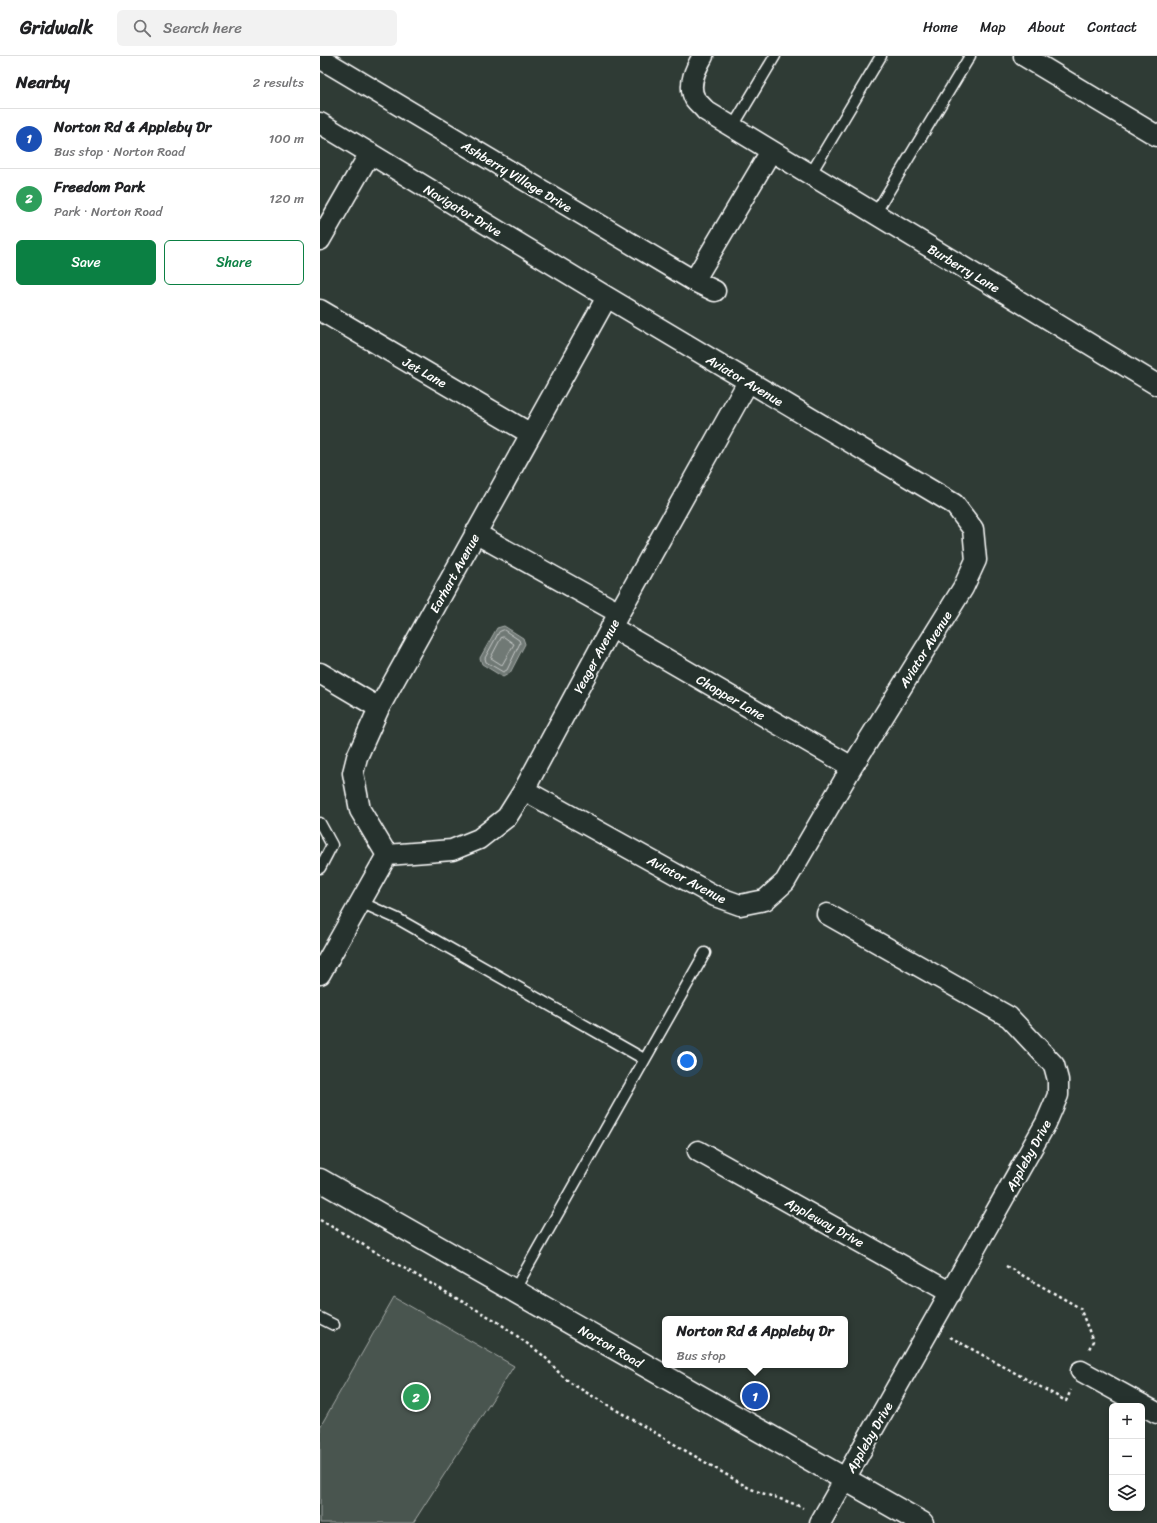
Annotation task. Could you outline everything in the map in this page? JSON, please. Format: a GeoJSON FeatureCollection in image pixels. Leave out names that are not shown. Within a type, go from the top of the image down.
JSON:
{"type":"FeatureCollection","features":[{"type":"Feature","properties":{"kind":"main road","name":"Norton Road"},"geometry":{"type":"LineString","coordinates":[[320,1180],[922,1523]]}},
{"type":"Feature","properties":{"kind":"street","name":"Burberry Lane"},"geometry":{"type":"LineString","coordinates":[[703,56],[692,81],[695,98],[706,111],[1157,385]]}},
{"type":"Feature","properties":{"kind":"street"},"geometry":{"type":"LineString","coordinates":[[1024,56],[1157,136]]}},
{"type":"Feature","properties":{"kind":"street","name":"Ashberry Village Drive"},"geometry":{"type":"LineString","coordinates":[[320,58],[694,281],[715,291]]}},
{"type":"Feature","properties":{"kind":"street","name":"Navigator Drive"},"geometry":{"type":"LineString","coordinates":[[320,124],[607,297]]}},
{"type":"Feature","properties":{"kind":"street"},"geometry":{"type":"LineString","coordinates":[[694,281],[770,151]]}},
{"type":"Feature","properties":{"kind":"street"},"geometry":{"type":"LineString","coordinates":[[320,240],[370,154]]}},
{"type":"Feature","properties":{"kind":"street","name":"Aviator Avenue"},"geometry":{"type":"LineString","coordinates":[[524,790],[715,896],[740,905],[765,900],[785,882],[852,767],[963,588],[976,560],[973,529],[954,504],[607,297]]}},
{"type":"Feature","properties":{"kind":"street","name":"Earhart Avenue"},"geometry":{"type":"LineString","coordinates":[[387,856],[360,810],[353,773],[357,756],[379,708],[607,297]]}},
{"type":"Feature","properties":{"kind":"street","name":"Jet Lane"},"geometry":{"type":"LineString","coordinates":[[320,310],[531,434]]}},
{"type":"Feature","properties":{"kind":"street","name":"Yeager Avenue"},"geometry":{"type":"LineString","coordinates":[[387,856],[452,850],[479,839],[508,818],[615,620],[748,382]]}},
{"type":"Feature","properties":{"kind":"street","name":"Chopper Lane"},"geometry":{"type":"LineString","coordinates":[[476,534],[852,767]]}},
{"type":"Feature","properties":{"kind":"street"},"geometry":{"type":"LineString","coordinates":[[320,673],[379,708]]}},
{"type":"Feature","properties":{"kind":"street"},"geometry":{"type":"LineString","coordinates":[[320,974],[387,856]]}},
{"type":"Feature","properties":{"kind":"street","name":"Appleby Drive"},"geometry":{"type":"LineString","coordinates":[[822,1521],[1046,1123],[1058,1095],[1058,1080],[1054,1065],[1009,1017],[827,914]]}},
{"type":"Feature","properties":{"kind":"street","name":"Appleway Drive"},"geometry":{"type":"LineString","coordinates":[[698,1151],[951,1293]]}},
{"type":"Feature","properties":{"kind":"street"},"geometry":{"type":"LineString","coordinates":[[1081,1371],[1157,1413]]}},
{"type":"Feature","properties":{"kind":"lane"},"geometry":{"type":"LineString","coordinates":[[732,128],[775,56]]}},
{"type":"Feature","properties":{"kind":"lane"},"geometry":{"type":"LineString","coordinates":[[810,175],[880,56]]}},
{"type":"Feature","properties":{"kind":"lane"},"geometry":{"type":"LineString","coordinates":[[875,214],[970,56]]}},
{"type":"Feature","properties":{"kind":"lane"},"geometry":{"type":"LineString","coordinates":[[320,823],[332,845],[323,855],[320,868]]}},
{"type":"Feature","properties":{"kind":"lane"},"geometry":{"type":"LineString","coordinates":[[360,902],[398,919],[644,1059]]}},
{"type":"Feature","properties":{"kind":"lane"},"geometry":{"type":"LineString","coordinates":[[514,1291],[705,953]]}},
{"type":"Feature","properties":{"kind":"lane"},"geometry":{"type":"LineString","coordinates":[[320,1318],[334,1325]]}},
{"type":"Feature","properties":{"kind":"path"},"geometry":{"type":"LineString","coordinates":[[320,1220],[498,1322],[544,1356],[572,1384],[749,1488],[789,1501],[822,1521]]}},
{"type":"Feature","properties":{"kind":"path"},"geometry":{"type":"LineString","coordinates":[[1006,1266],[1080,1308],[1093,1341]]}},
{"type":"Feature","properties":{"kind":"path"},"geometry":{"type":"LineString","coordinates":[[932,1327],[1066,1401]]}},
{"type":"Feature","properties":{"kind":"shaded area"},"geometry":{"type":"Polygon","coordinates":[[[394,1297],[514,1366],[413,1523],[320,1523],[320,1427],[394,1297]]]}},
{"type":"Feature","properties":{"kind":"water"},"geometry":{"type":"Polygon","coordinates":[[[504,626],[523,638],[525,644],[510,673],[503,677],[482,664],[480,658],[497,628],[504,626]]]}},
{"type":"Feature","properties":{"kind":"place","name":"Norton Rd & Appleby Dr"},"geometry":{"type":"Point","coordinates":[755,1396]}},
{"type":"Feature","properties":{"kind":"place","name":"Freedom Park"},"geometry":{"type":"Point","coordinates":[416,1397]}}]}
